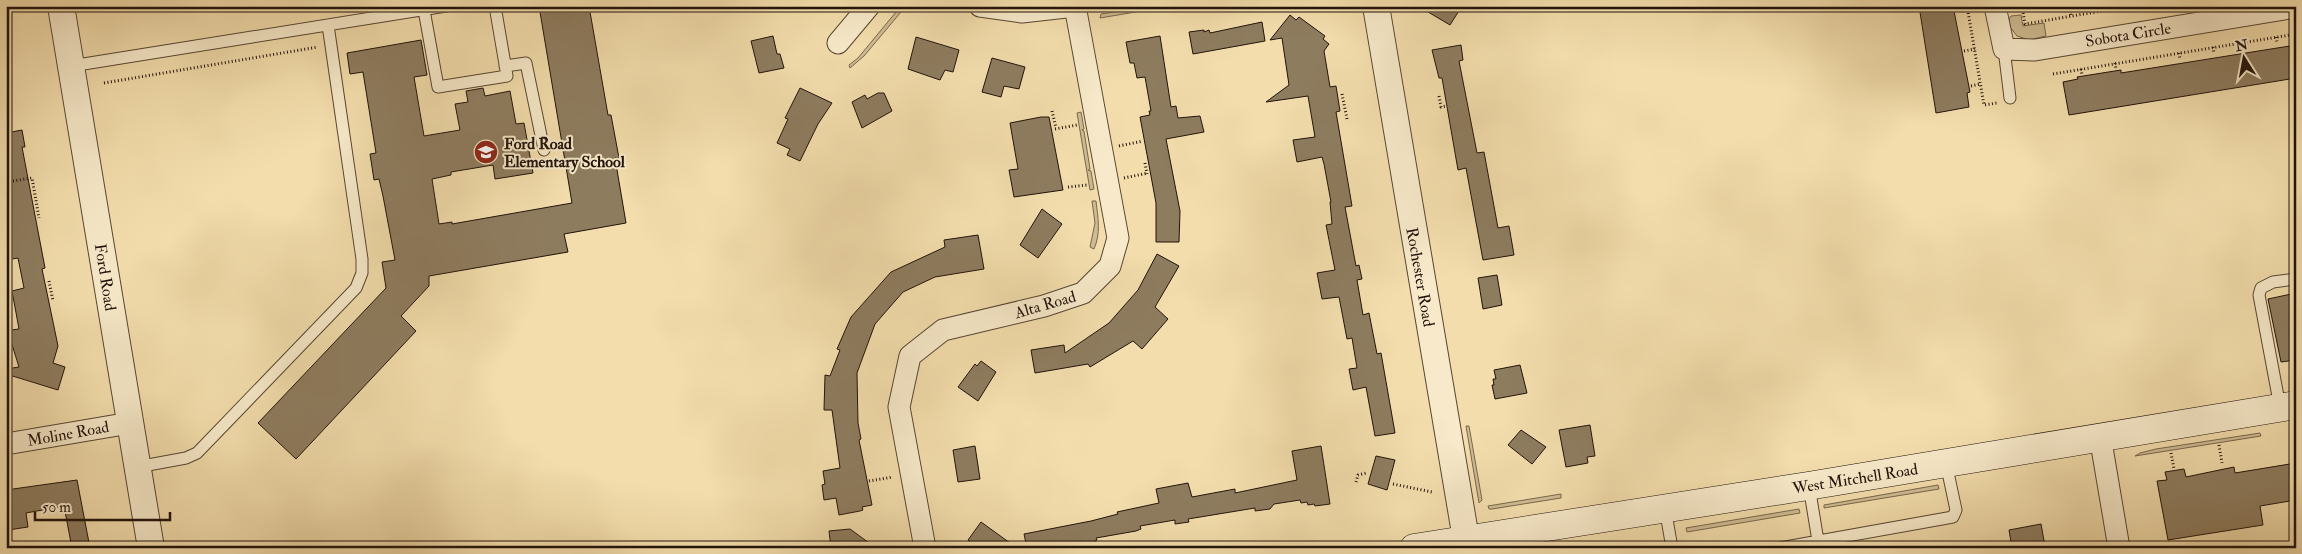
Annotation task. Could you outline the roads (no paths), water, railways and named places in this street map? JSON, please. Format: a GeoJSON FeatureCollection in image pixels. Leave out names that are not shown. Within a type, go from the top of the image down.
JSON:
{"type":"FeatureCollection","features":[{"type":"Feature","properties":{"kind":"main road","name":"West Mitchell Road"},"geometry":{"type":"LineString","coordinates":[[1414,548],[1467,543],[1665,508],[2288,406]]}},
{"type":"Feature","properties":{"kind":"street","name":"Ford Road"},"geometry":{"type":"LineString","coordinates":[[61,6],[152,548]]}},
{"type":"Feature","properties":{"kind":"street"},"geometry":{"type":"LineString","coordinates":[[838,42],[869,6]]}},
{"type":"Feature","properties":{"kind":"street"},"geometry":{"type":"LineString","coordinates":[[980,6],[1022,12],[1075,6]]}},
{"type":"Feature","properties":{"kind":"street","name":"Alta Road"},"geometry":{"type":"LineString","coordinates":[[924,548],[900,407],[910,356],[943,330],[1044,306],[1083,293],[1110,266],[1118,238],[1075,6]]}},
{"type":"Feature","properties":{"kind":"street","name":"Rochester Road"},"geometry":{"type":"LineString","coordinates":[[1376,6],[1467,543]]}},
{"type":"Feature","properties":{"kind":"street"},"geometry":{"type":"LineString","coordinates":[[1995,6],[2004,49]]}},
{"type":"Feature","properties":{"kind":"street","name":"Sobota Circle"},"geometry":{"type":"LineString","coordinates":[[2004,49],[2035,50],[2296,7]]}},
{"type":"Feature","properties":{"kind":"street","name":"Moline Road"},"geometry":{"type":"LineString","coordinates":[[6,444],[130,423]]}},
{"type":"Feature","properties":{"kind":"street"},"geometry":{"type":"LineString","coordinates":[[2100,436],[2119,548]]}},
{"type":"Feature","properties":{"kind":"lane"},"geometry":{"type":"LineString","coordinates":[[71,66],[446,6]]}},
{"type":"Feature","properties":{"kind":"lane"},"geometry":{"type":"LineString","coordinates":[[424,10],[438,87],[507,76],[495,6]]}},
{"type":"Feature","properties":{"kind":"lane"},"geometry":{"type":"LineString","coordinates":[[137,467],[186,458],[196,453],[356,288],[362,273],[362,259],[328,25]]}},
{"type":"Feature","properties":{"kind":"lane"},"geometry":{"type":"LineString","coordinates":[[2004,49],[2010,98]]}},
{"type":"Feature","properties":{"kind":"lane"},"geometry":{"type":"LineString","coordinates":[[505,66],[526,63],[544,150]]}},
{"type":"Feature","properties":{"kind":"lane"},"geometry":{"type":"LineString","coordinates":[[2288,406],[2259,295],[2261,288],[2273,282],[2295,279]]}},
{"type":"Feature","properties":{"kind":"lane"},"geometry":{"type":"LineString","coordinates":[[1780,548],[1953,517],[1956,510],[1946,463]]}},
{"type":"Feature","properties":{"kind":"lane"},"geometry":{"type":"LineString","coordinates":[[1808,486],[1818,541]]}},
{"type":"Feature","properties":{"kind":"lane"},"geometry":{"type":"LineString","coordinates":[[1665,508],[1672,548]]}},
{"type":"Feature","properties":{"kind":"place","name":"Ford Road Elementary School"},"geometry":{"type":"Point","coordinates":[486,152]}}]}
